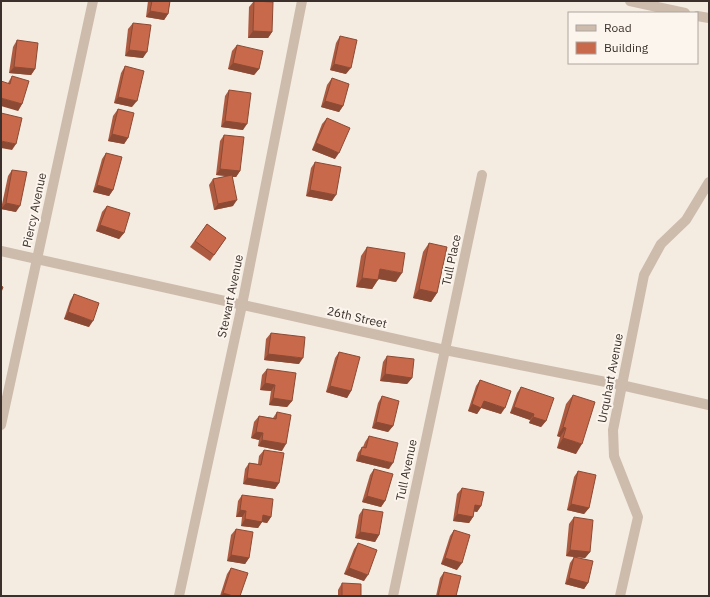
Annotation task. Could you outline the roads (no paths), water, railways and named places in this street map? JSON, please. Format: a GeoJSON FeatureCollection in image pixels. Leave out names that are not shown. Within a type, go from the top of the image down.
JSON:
{"type":"FeatureCollection","features":[{"type":"Feature","properties":{"kind":"street","name":"Piercy Avenue"},"geometry":{"type":"LineString","coordinates":[[1,425],[93,1]]}},
{"type":"Feature","properties":{"kind":"street","name":"Stewart Avenue"},"geometry":{"type":"LineString","coordinates":[[179,596],[242,305],[302,1]]}},
{"type":"Feature","properties":{"kind":"street"},"geometry":{"type":"LineString","coordinates":[[630,1],[680,12]]}},
{"type":"Feature","properties":{"kind":"street"},"geometry":{"type":"LineString","coordinates":[[698,16],[709,18]]}},
{"type":"Feature","properties":{"kind":"street","name":"Tull Place"},"geometry":{"type":"LineString","coordinates":[[445,350],[482,175]]}},
{"type":"Feature","properties":{"kind":"street","name":"Urquhart Avenue"},"geometry":{"type":"LineString","coordinates":[[620,596],[638,517],[614,456],[613,430],[644,275],[660,244],[686,220],[709,182]]}},
{"type":"Feature","properties":{"kind":"street","name":"26th Street"},"geometry":{"type":"LineString","coordinates":[[1,251],[445,350],[621,385],[709,405]]}},
{"type":"Feature","properties":{"kind":"street","name":"Tull Avenue"},"geometry":{"type":"LineString","coordinates":[[392,596],[445,350]]}}]}
